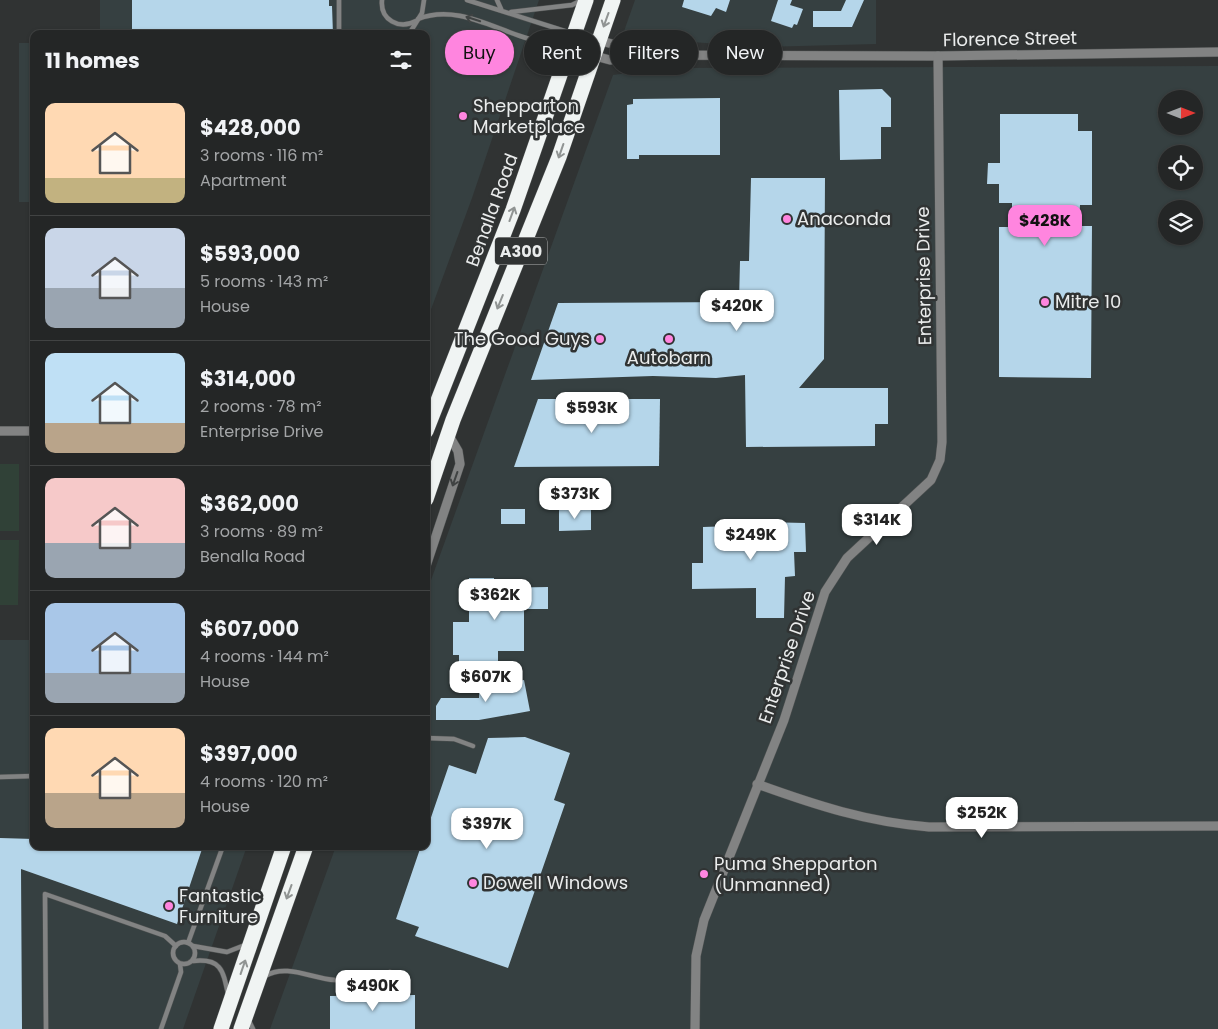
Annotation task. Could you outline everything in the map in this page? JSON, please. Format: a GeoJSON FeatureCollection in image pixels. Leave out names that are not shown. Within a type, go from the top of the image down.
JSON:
{"type":"FeatureCollection","features":[{"type":"Feature","properties":{"kind":"highway","name":"Benalla Road"},"geometry":{"type":"LineString","coordinates":[[575,30],[586,0]]}},
{"type":"Feature","properties":{"kind":"highway","name":"A300"},"geometry":{"type":"LineString","coordinates":[[600,36],[613,0]]}},
{"type":"Feature","properties":{"kind":"highway","name":"Benalla Road"},"geometry":{"type":"LineString","coordinates":[[431,407],[500,245],[560,75]]}},
{"type":"Feature","properties":{"kind":"highway","name":"A300"},"geometry":{"type":"LineString","coordinates":[[430,486],[446,440],[550,178],[586,75]]}},
{"type":"Feature","properties":{"kind":"highway"},"geometry":{"type":"LineString","coordinates":[[430,437],[446,440]]}},
{"type":"Feature","properties":{"kind":"highway"},"geometry":{"type":"LineString","coordinates":[[221,1029],[283,850]]}},
{"type":"Feature","properties":{"kind":"highway"},"geometry":{"type":"LineString","coordinates":[[241,1029],[305,850]]}},
{"type":"Feature","properties":{"kind":"street","name":"Florence Street"},"geometry":{"type":"LineString","coordinates":[[698,55],[938,56],[1218,52]]}},
{"type":"Feature","properties":{"kind":"street","name":"Enterprise Drive"},"geometry":{"type":"LineString","coordinates":[[695,1029],[696,956],[704,920],[784,720],[825,592],[847,558],[931,480],[940,460],[942,442],[938,56]]}},
{"type":"Feature","properties":{"kind":"street"},"geometry":{"type":"LineString","coordinates":[[0,431],[30,431]]}},
{"type":"Feature","properties":{"kind":"street"},"geometry":{"type":"LineString","coordinates":[[430,554],[460,464],[458,451],[446,440]]}},
{"type":"Feature","properties":{"kind":"street"},"geometry":{"type":"LineString","coordinates":[[757,784],[827,809],[891,824],[929,827],[1218,826]]}},
{"type":"Feature","properties":{"kind":"lane"},"geometry":{"type":"LineString","coordinates":[[338,30],[339,0]]}},
{"type":"Feature","properties":{"kind":"lane"},"geometry":{"type":"LineString","coordinates":[[382,0],[383,12],[392,22],[404,25],[428,15],[462,15],[524,38]]}},
{"type":"Feature","properties":{"kind":"lane"},"geometry":{"type":"LineString","coordinates":[[411,30],[422,13],[424,0]]}},
{"type":"Feature","properties":{"kind":"lane"},"geometry":{"type":"LineString","coordinates":[[467,0],[501,9],[562,30]]}},
{"type":"Feature","properties":{"kind":"lane"},"geometry":{"type":"LineString","coordinates":[[497,0],[501,9]]}},
{"type":"Feature","properties":{"kind":"lane"},"geometry":{"type":"LineString","coordinates":[[510,13],[572,5],[582,0]]}},
{"type":"Feature","properties":{"kind":"lane"},"geometry":{"type":"LineString","coordinates":[[430,738],[454,740],[473,746]]}},
{"type":"Feature","properties":{"kind":"lane"},"geometry":{"type":"LineString","coordinates":[[0,777],[30,776]]}},
{"type":"Feature","properties":{"kind":"lane"},"geometry":{"type":"LineString","coordinates":[[188,943],[222,850]]}},
{"type":"Feature","properties":{"kind":"lane"},"geometry":{"type":"LineString","coordinates":[[46,1029],[45,894],[165,936],[176,946]]}},
{"type":"Feature","properties":{"kind":"lane"},"geometry":{"type":"LineString","coordinates":[[161,1029],[181,972],[180,964],[174,956],[176,946],[182,942],[193,946],[227,952],[240,948],[252,940]]}},
{"type":"Feature","properties":{"kind":"lane"},"geometry":{"type":"LineString","coordinates":[[193,946],[196,952],[193,961]]}},
{"type":"Feature","properties":{"kind":"lane"},"geometry":{"type":"LineString","coordinates":[[180,964],[206,959],[216,963],[222,971],[228,993],[228,1010]]}},
{"type":"Feature","properties":{"kind":"lane"},"geometry":{"type":"LineString","coordinates":[[257,983],[268,974],[290,971],[301,971],[322,979],[336,980],[386,979],[390,972]]}},
{"type":"Feature","properties":{"kind":"lane"},"geometry":{"type":"LineString","coordinates":[[246,1013],[253,1029]]}},
{"type":"Feature","properties":{"kind":"shaded area","name":"Shepparton Marketplace"},"geometry":{"type":"Polygon","coordinates":[[[100,0],[539,0],[529,30],[524,30],[524,44],[514,74],[514,30],[445,30],[445,75],[514,75],[472,198],[430,312],[430,30],[100,30],[100,0]]]}},
{"type":"Feature","properties":{"kind":"shaded area"},"geometry":{"type":"Polygon","coordinates":[[[635,0],[876,0],[876,44],[782,46],[782,30],[708,30],[708,43],[698,42],[698,30],[624,30],[635,0]]]}},
{"type":"Feature","properties":{"kind":"shaded area"},"geometry":{"type":"Polygon","coordinates":[[[19,43],[30,43],[30,202],[19,202],[19,43]]]}},
{"type":"Feature","properties":{"kind":"shaded area"},"geometry":{"type":"Polygon","coordinates":[[[1218,66],[1218,1029],[270,1029],[335,850],[430,850],[430,583],[613,75],[698,75],[698,68],[708,68],[708,75],[782,75],[782,68],[1218,66]]]}},
{"type":"Feature","properties":{"kind":"shaded area"},"geometry":{"type":"Polygon","coordinates":[[[0,640],[30,640],[30,850],[246,850],[183,1029],[0,1029],[0,640]]]}},
{"type":"Feature","properties":{"kind":"green space"},"geometry":{"type":"Polygon","coordinates":[[[0,464],[19,464],[19,531],[0,531],[0,464]]]}},
{"type":"Feature","properties":{"kind":"green space"},"geometry":{"type":"Polygon","coordinates":[[[0,540],[19,540],[18,605],[0,605],[0,540]]]}},
{"type":"Feature","properties":{"kind":"building"},"geometry":{"type":"Polygon","coordinates":[[[132,0],[329,0],[329,6],[332,6],[333,30],[132,30],[132,0]]]}},
{"type":"Feature","properties":{"kind":"building"},"geometry":{"type":"Polygon","coordinates":[[[684,0],[730,0],[726,12],[716,8],[711,16],[682,7],[684,0]]]}},
{"type":"Feature","properties":{"kind":"building"},"geometry":{"type":"Polygon","coordinates":[[[778,0],[792,0],[790,5],[803,9],[797,25],[794,24],[792,28],[771,21],[778,0]]]}},
{"type":"Feature","properties":{"kind":"building"},"geometry":{"type":"Polygon","coordinates":[[[846,0],[864,0],[852,27],[813,27],[813,11],[841,11],[846,0]]]}},
{"type":"Feature","properties":{"kind":"building"},"geometry":{"type":"Polygon","coordinates":[[[882,89],[891,98],[891,127],[881,127],[881,159],[840,160],[839,90],[882,89]]]}},
{"type":"Feature","properties":{"kind":"building"},"geometry":{"type":"Polygon","coordinates":[[[720,98],[720,155],[639,155],[639,159],[627,159],[627,105],[633,104],[633,99],[720,98]]]}},
{"type":"Feature","properties":{"kind":"building","name":"Mitre 10"},"geometry":{"type":"Polygon","coordinates":[[[1000,114],[1078,114],[1078,131],[1092,131],[1092,205],[1080,205],[1079,226],[1092,226],[1091,378],[999,377],[999,227],[1012,227],[1012,203],[999,203],[999,184],[987,184],[988,163],[1000,163],[1000,114]]]}},
{"type":"Feature","properties":{"kind":"building"},"geometry":{"type":"Polygon","coordinates":[[[751,178],[825,178],[824,359],[799,388],[888,388],[888,424],[875,424],[875,446],[746,447],[745,375],[716,378],[653,376],[531,380],[558,303],[739,302],[740,261],[749,261],[751,178]]]}},
{"type":"Feature","properties":{"kind":"building"},"geometry":{"type":"Polygon","coordinates":[[[538,399],[660,399],[659,466],[514,467],[538,399]]]}},
{"type":"Feature","properties":{"kind":"building"},"geometry":{"type":"Polygon","coordinates":[[[501,509],[525,509],[525,524],[501,524],[501,509]]]}},
{"type":"Feature","properties":{"kind":"building"},"geometry":{"type":"Polygon","coordinates":[[[591,509],[591,530],[559,531],[559,510],[591,509]]]}},
{"type":"Feature","properties":{"kind":"building"},"geometry":{"type":"Polygon","coordinates":[[[760,522],[805,523],[806,552],[794,552],[795,576],[785,577],[784,618],[756,618],[756,588],[692,589],[692,563],[703,563],[703,527],[760,525],[760,522]]]}},
{"type":"Feature","properties":{"kind":"building"},"geometry":{"type":"Polygon","coordinates":[[[469,578],[494,578],[494,588],[548,587],[548,609],[524,609],[524,651],[498,651],[498,663],[459,663],[459,655],[453,655],[453,622],[469,622],[469,578]]]}},
{"type":"Feature","properties":{"kind":"building"},"geometry":{"type":"Polygon","coordinates":[[[524,680],[530,711],[479,720],[436,720],[436,706],[441,698],[479,698],[479,688],[524,680]]]}},
{"type":"Feature","properties":{"kind":"building","name":"Dowell Windows"},"geometry":{"type":"Polygon","coordinates":[[[525,737],[570,753],[554,800],[565,804],[508,968],[415,936],[419,927],[396,919],[420,850],[430,850],[430,820],[449,765],[476,774],[488,738],[525,737]]]}},
{"type":"Feature","properties":{"kind":"building"},"geometry":{"type":"Polygon","coordinates":[[[0,838],[30,839],[30,850],[202,850],[177,924],[21,869],[22,1029],[0,1029],[0,838]]]}},
{"type":"Feature","properties":{"kind":"building"},"geometry":{"type":"Polygon","coordinates":[[[415,995],[415,1029],[330,1029],[330,996],[415,995]]]}},
{"type":"Feature","properties":{"kind":"place","name":"Shepparton Marketplace"},"geometry":{"type":"Point","coordinates":[463,116]}},
{"type":"Feature","properties":{"kind":"place","name":"Anaconda"},"geometry":{"type":"Point","coordinates":[787,219]}},
{"type":"Feature","properties":{"kind":"place","name":"Mitre 10"},"geometry":{"type":"Point","coordinates":[1045,302]}},
{"type":"Feature","properties":{"kind":"place","name":"The Good Guys"},"geometry":{"type":"Point","coordinates":[600,339]}},
{"type":"Feature","properties":{"kind":"place","name":"Autobarn"},"geometry":{"type":"Point","coordinates":[669,339]}},
{"type":"Feature","properties":{"kind":"place","name":"Puma Shepparton (Unmanned)"},"geometry":{"type":"Point","coordinates":[704,874]}},
{"type":"Feature","properties":{"kind":"place","name":"Dowell Windows"},"geometry":{"type":"Point","coordinates":[473,883]}},
{"type":"Feature","properties":{"kind":"place","name":"Fantastic Furniture"},"geometry":{"type":"Point","coordinates":[169,906]}}]}
